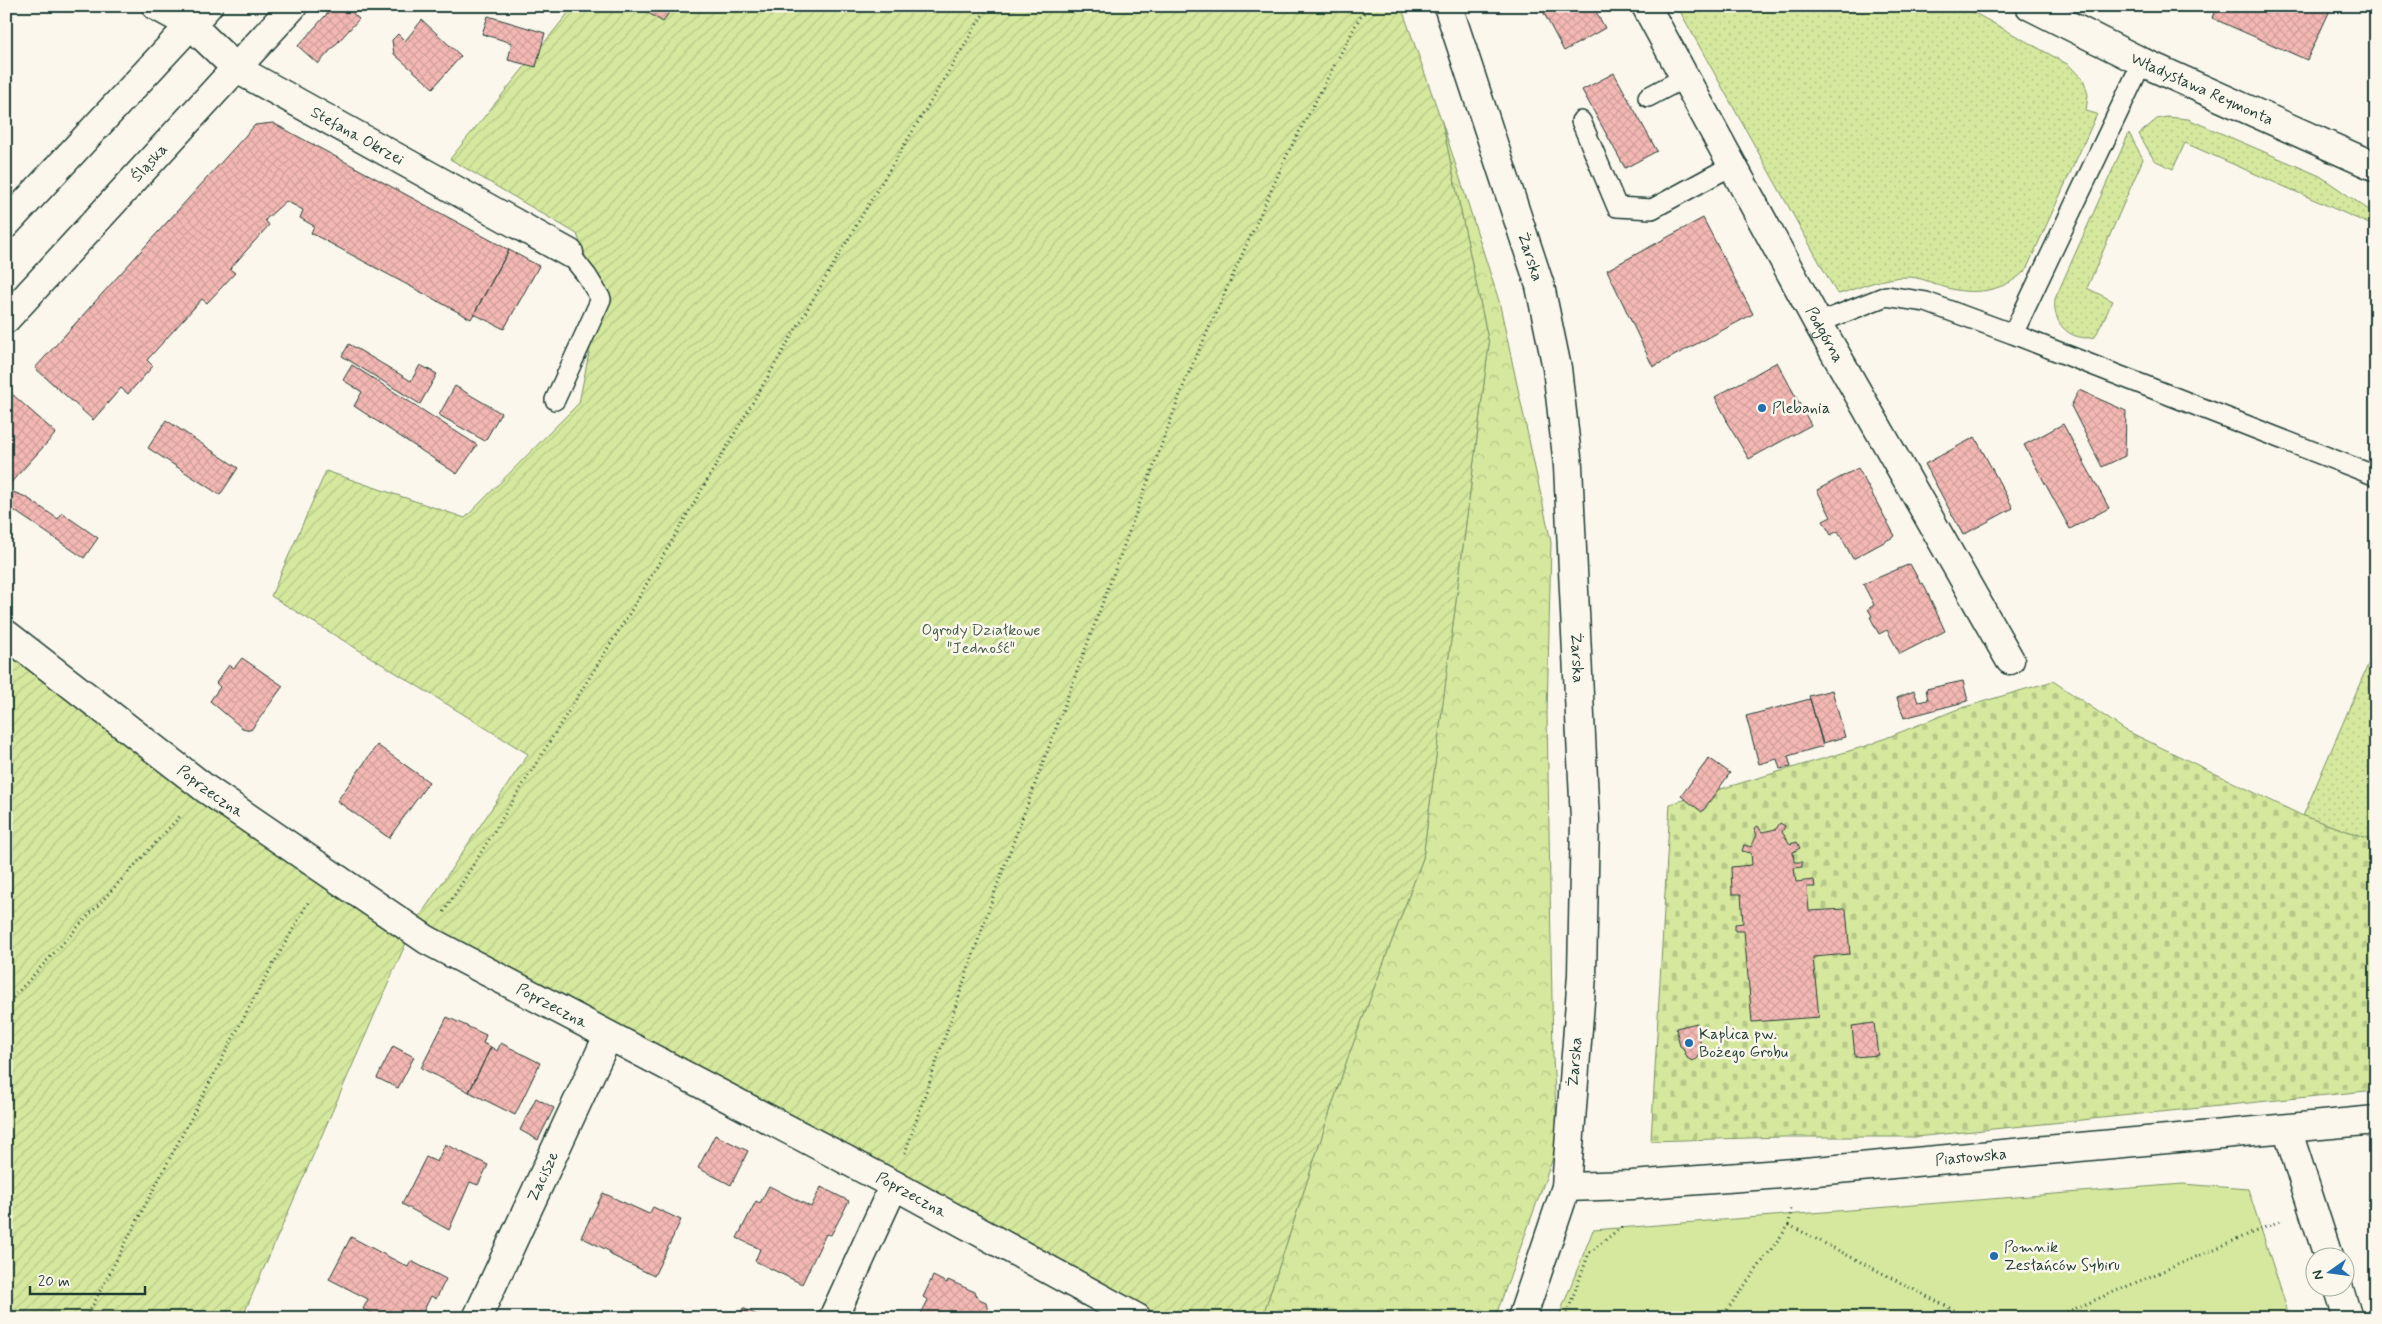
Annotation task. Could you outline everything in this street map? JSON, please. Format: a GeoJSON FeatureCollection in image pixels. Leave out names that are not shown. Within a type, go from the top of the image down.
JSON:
{"type":"FeatureCollection","features":[{"type":"Feature","properties":{"kind":"street","name":"Stefana Okrzei"},"geometry":{"type":"LineString","coordinates":[[156,6],[199,16],[237,69],[568,253]]}},
{"type":"Feature","properties":{"kind":"street","name":"Śląska"},"geometry":{"type":"LineString","coordinates":[[6,319],[237,69],[292,6]]}},
{"type":"Feature","properties":{"kind":"street","name":"Żarska"},"geometry":{"type":"LineString","coordinates":[[1448,6],[1540,286],[1557,368],[1568,466],[1585,820],[1582,975],[1566,1187],[1522,1318]]}},
{"type":"Feature","properties":{"kind":"street","name":"Podgórna"},"geometry":{"type":"LineString","coordinates":[[1646,6],[1818,323],[2010,660]]}},
{"type":"Feature","properties":{"kind":"street","name":"Władysława Reymonta"},"geometry":{"type":"LineString","coordinates":[[2043,9],[2142,62],[2376,167]]}},
{"type":"Feature","properties":{"kind":"street"},"geometry":{"type":"LineString","coordinates":[[6,224],[199,16]]}},
{"type":"Feature","properties":{"kind":"street","name":"Poprzeczna"},"geometry":{"type":"LineString","coordinates":[[6,634],[206,789],[427,940],[894,1185],[1136,1318]]}},
{"type":"Feature","properties":{"kind":"street","name":"Zacisze"},"geometry":{"type":"LineString","coordinates":[[476,1318],[608,1036]]}},
{"type":"Feature","properties":{"kind":"street","name":"Piastowska"},"geometry":{"type":"LineString","coordinates":[[1566,1187],[1794,1173],[2376,1120]]}},
{"type":"Feature","properties":{"kind":"street"},"geometry":{"type":"LineString","coordinates":[[2287,1129],[2325,1246]]}},
{"type":"Feature","properties":{"kind":"street"},"geometry":{"type":"LineString","coordinates":[[833,1318],[894,1185]]}},
{"type":"Feature","properties":{"kind":"street"},"geometry":{"type":"LineString","coordinates":[[2341,1296],[2348,1318]]}},
{"type":"Feature","properties":{"kind":"lane"},"geometry":{"type":"LineString","coordinates":[[2013,334],[2142,62]]}},
{"type":"Feature","properties":{"kind":"lane"},"geometry":{"type":"LineString","coordinates":[[1648,97],[1684,78]]}},
{"type":"Feature","properties":{"kind":"lane"},"geometry":{"type":"LineString","coordinates":[[1581,121],[1617,207],[1652,209],[1732,166]]}},
{"type":"Feature","properties":{"kind":"lane"},"geometry":{"type":"LineString","coordinates":[[556,400],[601,300],[588,276],[568,253]]}},
{"type":"Feature","properties":{"kind":"lane"},"geometry":{"type":"LineString","coordinates":[[1818,323],[1886,296],[1926,302],[2013,334],[2376,476]]}},
{"type":"Feature","properties":{"kind":"path"},"geometry":{"type":"LineString","coordinates":[[427,940],[632,609],[867,207],[988,6]]}},
{"type":"Feature","properties":{"kind":"path"},"geometry":{"type":"LineString","coordinates":[[894,1185],[994,894],[1186,379],[1288,152],[1359,19],[1370,6]]}},
{"type":"Feature","properties":{"kind":"path"},"geometry":{"type":"LineString","coordinates":[[6,1005],[206,789]]}},
{"type":"Feature","properties":{"kind":"path"},"geometry":{"type":"LineString","coordinates":[[86,1318],[252,1002],[326,871]]}},
{"type":"Feature","properties":{"kind":"path"},"geometry":{"type":"LineString","coordinates":[[1721,1318],[1789,1224],[1794,1173]]}},
{"type":"Feature","properties":{"kind":"path"},"geometry":{"type":"LineString","coordinates":[[2053,1318],[2283,1220]]}},
{"type":"Feature","properties":{"kind":"path"},"geometry":{"type":"LineString","coordinates":[[1789,1224],[1969,1318]]}},
{"type":"Feature","properties":{"kind":"path"},"geometry":{"type":"LineString","coordinates":[[1565,1318],[1589,1253],[1624,1225]]}},
{"type":"Feature","properties":{"kind":"green space","name":"Ogrody Działkowe \"Jedność\""},"geometry":{"type":"Polygon","coordinates":[[[574,6],[1401,6],[1442,122],[1489,344],[1423,858],[1347,1060],[1262,1318],[1143,1318],[412,929],[242,1318],[6,1318],[6,634],[412,928],[528,754],[271,596],[326,471],[465,518],[579,403],[600,298],[577,234],[450,159],[574,6]]]}},
{"type":"Feature","properties":{"kind":"green space"},"geometry":{"type":"Polygon","coordinates":[[[1677,6],[1962,6],[2069,65],[2084,81],[2088,95],[2086,111],[2097,114],[2026,270],[2008,283],[1988,290],[1955,290],[1921,279],[1898,277],[1839,294],[1836,292],[1677,6]]]}},
{"type":"Feature","properties":{"kind":"green space"},"geometry":{"type":"Polygon","coordinates":[[[2167,117],[2188,119],[2320,176],[2376,215],[2376,227],[2185,143],[2173,169],[2154,160],[2139,134],[2157,119],[2167,117]]]}},
{"type":"Feature","properties":{"kind":"green space"},"geometry":{"type":"Polygon","coordinates":[[[1442,122],[1499,301],[1551,542],[1547,715],[1553,1057],[1558,1144],[1495,1318],[1262,1318],[1347,1060],[1423,858],[1489,344],[1442,122]]]}},
{"type":"Feature","properties":{"kind":"green space"},"geometry":{"type":"Polygon","coordinates":[[[2129,133],[2143,159],[2087,288],[2113,301],[2095,337],[2078,337],[2064,329],[2060,323],[2056,316],[2055,299],[2129,133]]]}},
{"type":"Feature","properties":{"kind":"green space"},"geometry":{"type":"Polygon","coordinates":[[[2376,646],[2376,841],[2303,816],[2376,646]]]}},
{"type":"Feature","properties":{"kind":"green space"},"geometry":{"type":"Polygon","coordinates":[[[2053,681],[2125,730],[2303,816],[2376,841],[2376,1090],[1915,1137],[1782,1137],[1651,1141],[1670,804],[1866,746],[1958,709],[2053,681]]]}},
{"type":"Feature","properties":{"kind":"green space"},"geometry":{"type":"Polygon","coordinates":[[[2183,1184],[2248,1189],[2290,1318],[1558,1318],[1593,1230],[2183,1184]]]}},
{"type":"Feature","properties":{"kind":"building"},"geometry":{"type":"Polygon","coordinates":[[[334,6],[345,6],[359,19],[318,64],[298,46],[334,6]]]}},
{"type":"Feature","properties":{"kind":"building"},"geometry":{"type":"Polygon","coordinates":[[[637,6],[673,6],[663,22],[637,6]]]}},
{"type":"Feature","properties":{"kind":"building"},"geometry":{"type":"Polygon","coordinates":[[[1540,6],[1593,6],[1605,28],[1564,51],[1540,6]]]}},
{"type":"Feature","properties":{"kind":"building"},"geometry":{"type":"Polygon","coordinates":[[[2216,6],[2332,6],[2307,60],[2212,18],[2216,6]]]}},
{"type":"Feature","properties":{"kind":"building"},"geometry":{"type":"Polygon","coordinates":[[[488,16],[545,33],[536,67],[508,60],[512,43],[482,34],[488,16]]]}},
{"type":"Feature","properties":{"kind":"building"},"geometry":{"type":"Polygon","coordinates":[[[422,20],[461,56],[433,88],[394,54],[392,40],[398,34],[405,41],[422,20]]]}},
{"type":"Feature","properties":{"kind":"building"},"geometry":{"type":"Polygon","coordinates":[[[1614,73],[1657,151],[1625,168],[1582,90],[1614,73]]]}},
{"type":"Feature","properties":{"kind":"building"},"geometry":{"type":"Polygon","coordinates":[[[273,123],[509,250],[471,319],[311,233],[314,226],[300,218],[303,210],[286,201],[265,220],[269,225],[230,269],[235,273],[207,303],[202,299],[147,360],[153,366],[128,394],[121,388],[93,420],[35,368],[255,125],[273,123]]]}},
{"type":"Feature","properties":{"kind":"building"},"geometry":{"type":"Polygon","coordinates":[[[1703,218],[1753,314],[1653,367],[1607,270],[1703,218]]]}},
{"type":"Feature","properties":{"kind":"building"},"geometry":{"type":"Polygon","coordinates":[[[509,250],[539,266],[504,329],[474,314],[509,250]]]}},
{"type":"Feature","properties":{"kind":"building"},"geometry":{"type":"Polygon","coordinates":[[[349,344],[411,381],[420,365],[437,374],[420,404],[342,356],[349,344]]]}},
{"type":"Feature","properties":{"kind":"building","name":"Plebania"},"geometry":{"type":"Polygon","coordinates":[[[1777,362],[1811,425],[1749,459],[1726,421],[1715,397],[1777,362]]]}},
{"type":"Feature","properties":{"kind":"building"},"geometry":{"type":"Polygon","coordinates":[[[352,365],[477,445],[457,474],[354,406],[362,392],[343,380],[352,365]]]}},
{"type":"Feature","properties":{"kind":"building"},"geometry":{"type":"Polygon","coordinates":[[[455,386],[501,413],[485,441],[439,415],[455,386]]]}},
{"type":"Feature","properties":{"kind":"building"},"geometry":{"type":"Polygon","coordinates":[[[2079,390],[2126,411],[2125,456],[2102,467],[2071,406],[2079,390]]]}},
{"type":"Feature","properties":{"kind":"building"},"geometry":{"type":"Polygon","coordinates":[[[12,394],[56,433],[6,488],[6,400],[12,394]]]}},
{"type":"Feature","properties":{"kind":"building"},"geometry":{"type":"Polygon","coordinates":[[[166,420],[238,468],[220,495],[148,448],[166,420]]]}},
{"type":"Feature","properties":{"kind":"building"},"geometry":{"type":"Polygon","coordinates":[[[2063,424],[2109,508],[2070,529],[2024,445],[2063,424]]]}},
{"type":"Feature","properties":{"kind":"building"},"geometry":{"type":"Polygon","coordinates":[[[1975,437],[2013,508],[1963,535],[1925,464],[1975,437]]]}},
{"type":"Feature","properties":{"kind":"building"},"geometry":{"type":"Polygon","coordinates":[[[1858,468],[1895,536],[1853,559],[1838,531],[1831,535],[1823,521],[1831,517],[1817,490],[1858,468]]]}},
{"type":"Feature","properties":{"kind":"building"},"geometry":{"type":"Polygon","coordinates":[[[13,492],[26,497],[58,519],[62,513],[98,538],[84,558],[6,505],[6,499],[13,492]]]}},
{"type":"Feature","properties":{"kind":"building"},"geometry":{"type":"Polygon","coordinates":[[[1910,564],[1921,584],[1923,583],[1945,631],[1900,654],[1887,630],[1879,634],[1870,617],[1872,616],[1868,609],[1874,605],[1863,584],[1910,564]]]}},
{"type":"Feature","properties":{"kind":"building"},"geometry":{"type":"Polygon","coordinates":[[[242,658],[283,686],[251,730],[242,728],[210,701],[220,687],[216,683],[229,665],[234,668],[242,658]]]}},
{"type":"Feature","properties":{"kind":"building"},"geometry":{"type":"Polygon","coordinates":[[[1963,681],[1968,701],[1904,718],[1897,698],[1914,691],[1918,702],[1928,700],[1926,689],[1963,681]]]}},
{"type":"Feature","properties":{"kind":"building"},"geometry":{"type":"Polygon","coordinates":[[[1832,690],[1845,737],[1823,743],[1809,696],[1832,690]]]}},
{"type":"Feature","properties":{"kind":"building"},"geometry":{"type":"Polygon","coordinates":[[[1810,699],[1823,746],[1788,756],[1791,767],[1780,769],[1777,759],[1759,764],[1746,716],[1810,699]]]}},
{"type":"Feature","properties":{"kind":"building"},"geometry":{"type":"Polygon","coordinates":[[[377,745],[429,782],[389,838],[337,801],[377,745]]]}},
{"type":"Feature","properties":{"kind":"building"},"geometry":{"type":"Polygon","coordinates":[[[1709,758],[1730,773],[1702,812],[1681,796],[1709,758]]]}},
{"type":"Feature","properties":{"kind":"building"},"geometry":{"type":"Polygon","coordinates":[[[1780,823],[1785,826],[1782,832],[1790,844],[1797,842],[1800,848],[1793,852],[1794,862],[1802,862],[1802,867],[1794,868],[1796,882],[1814,880],[1815,887],[1807,887],[1809,911],[1846,909],[1850,954],[1813,957],[1819,1017],[1752,1022],[1744,931],[1735,931],[1735,924],[1743,923],[1741,894],[1732,894],[1731,867],[1752,865],[1751,853],[1742,851],[1744,845],[1751,847],[1757,835],[1754,828],[1758,826],[1762,832],[1776,829],[1780,823]]]}},
{"type":"Feature","properties":{"kind":"building"},"geometry":{"type":"Polygon","coordinates":[[[447,1017],[486,1035],[483,1043],[491,1047],[469,1092],[421,1068],[447,1017]]]}},
{"type":"Feature","properties":{"kind":"building","name":"Kaplica pw. Bożego Grobu"},"geometry":{"type":"Polygon","coordinates":[[[1697,1023],[1702,1052],[1697,1059],[1692,1061],[1687,1058],[1683,1048],[1680,1046],[1676,1028],[1697,1023]]]}},
{"type":"Feature","properties":{"kind":"building"},"geometry":{"type":"Polygon","coordinates":[[[1874,1023],[1878,1055],[1855,1057],[1852,1026],[1874,1023]]]}},
{"type":"Feature","properties":{"kind":"building"},"geometry":{"type":"Polygon","coordinates":[[[501,1043],[540,1063],[515,1115],[469,1092],[491,1047],[497,1051],[501,1043]]]}},
{"type":"Feature","properties":{"kind":"building"},"geometry":{"type":"Polygon","coordinates":[[[393,1046],[414,1057],[398,1088],[377,1078],[393,1046]]]}},
{"type":"Feature","properties":{"kind":"building"},"geometry":{"type":"Polygon","coordinates":[[[536,1098],[554,1108],[538,1140],[520,1130],[536,1098]]]}},
{"type":"Feature","properties":{"kind":"building"},"geometry":{"type":"Polygon","coordinates":[[[715,1135],[748,1151],[731,1185],[698,1168],[715,1135]]]}},
{"type":"Feature","properties":{"kind":"building"},"geometry":{"type":"Polygon","coordinates":[[[445,1144],[488,1165],[478,1185],[470,1182],[449,1230],[402,1204],[426,1157],[437,1162],[445,1144]]]}},
{"type":"Feature","properties":{"kind":"building"},"geometry":{"type":"Polygon","coordinates":[[[769,1186],[811,1207],[821,1187],[849,1201],[831,1235],[826,1234],[802,1284],[755,1261],[760,1249],[737,1238],[756,1201],[760,1203],[769,1186]]]}},
{"type":"Feature","properties":{"kind":"building"},"geometry":{"type":"Polygon","coordinates":[[[603,1193],[649,1214],[653,1207],[681,1220],[654,1276],[611,1255],[609,1251],[581,1237],[603,1193]]]}},
{"type":"Feature","properties":{"kind":"building"},"geometry":{"type":"Polygon","coordinates":[[[351,1237],[408,1267],[411,1261],[446,1279],[436,1299],[431,1296],[420,1318],[381,1318],[363,1309],[368,1299],[329,1279],[351,1237]]]}},
{"type":"Feature","properties":{"kind":"building"},"geometry":{"type":"Polygon","coordinates":[[[933,1276],[947,1283],[948,1280],[975,1292],[977,1298],[986,1302],[989,1318],[913,1318],[915,1315],[920,1316],[928,1300],[923,1297],[933,1276]]]}},
{"type":"Feature","properties":{"kind":"building"},"geometry":{"type":"Polygon","coordinates":[[[743,1308],[763,1318],[738,1318],[743,1308]]]}},
{"type":"Feature","properties":{"kind":"place","name":"Plebania"},"geometry":{"type":"Point","coordinates":[1762,408]}},
{"type":"Feature","properties":{"kind":"place","name":"Kaplica pw. Bożego Grobu"},"geometry":{"type":"Point","coordinates":[1689,1043]}},
{"type":"Feature","properties":{"kind":"place","name":"Pomnik Zesłańców Sybiru"},"geometry":{"type":"Point","coordinates":[1994,1256]}}]}
